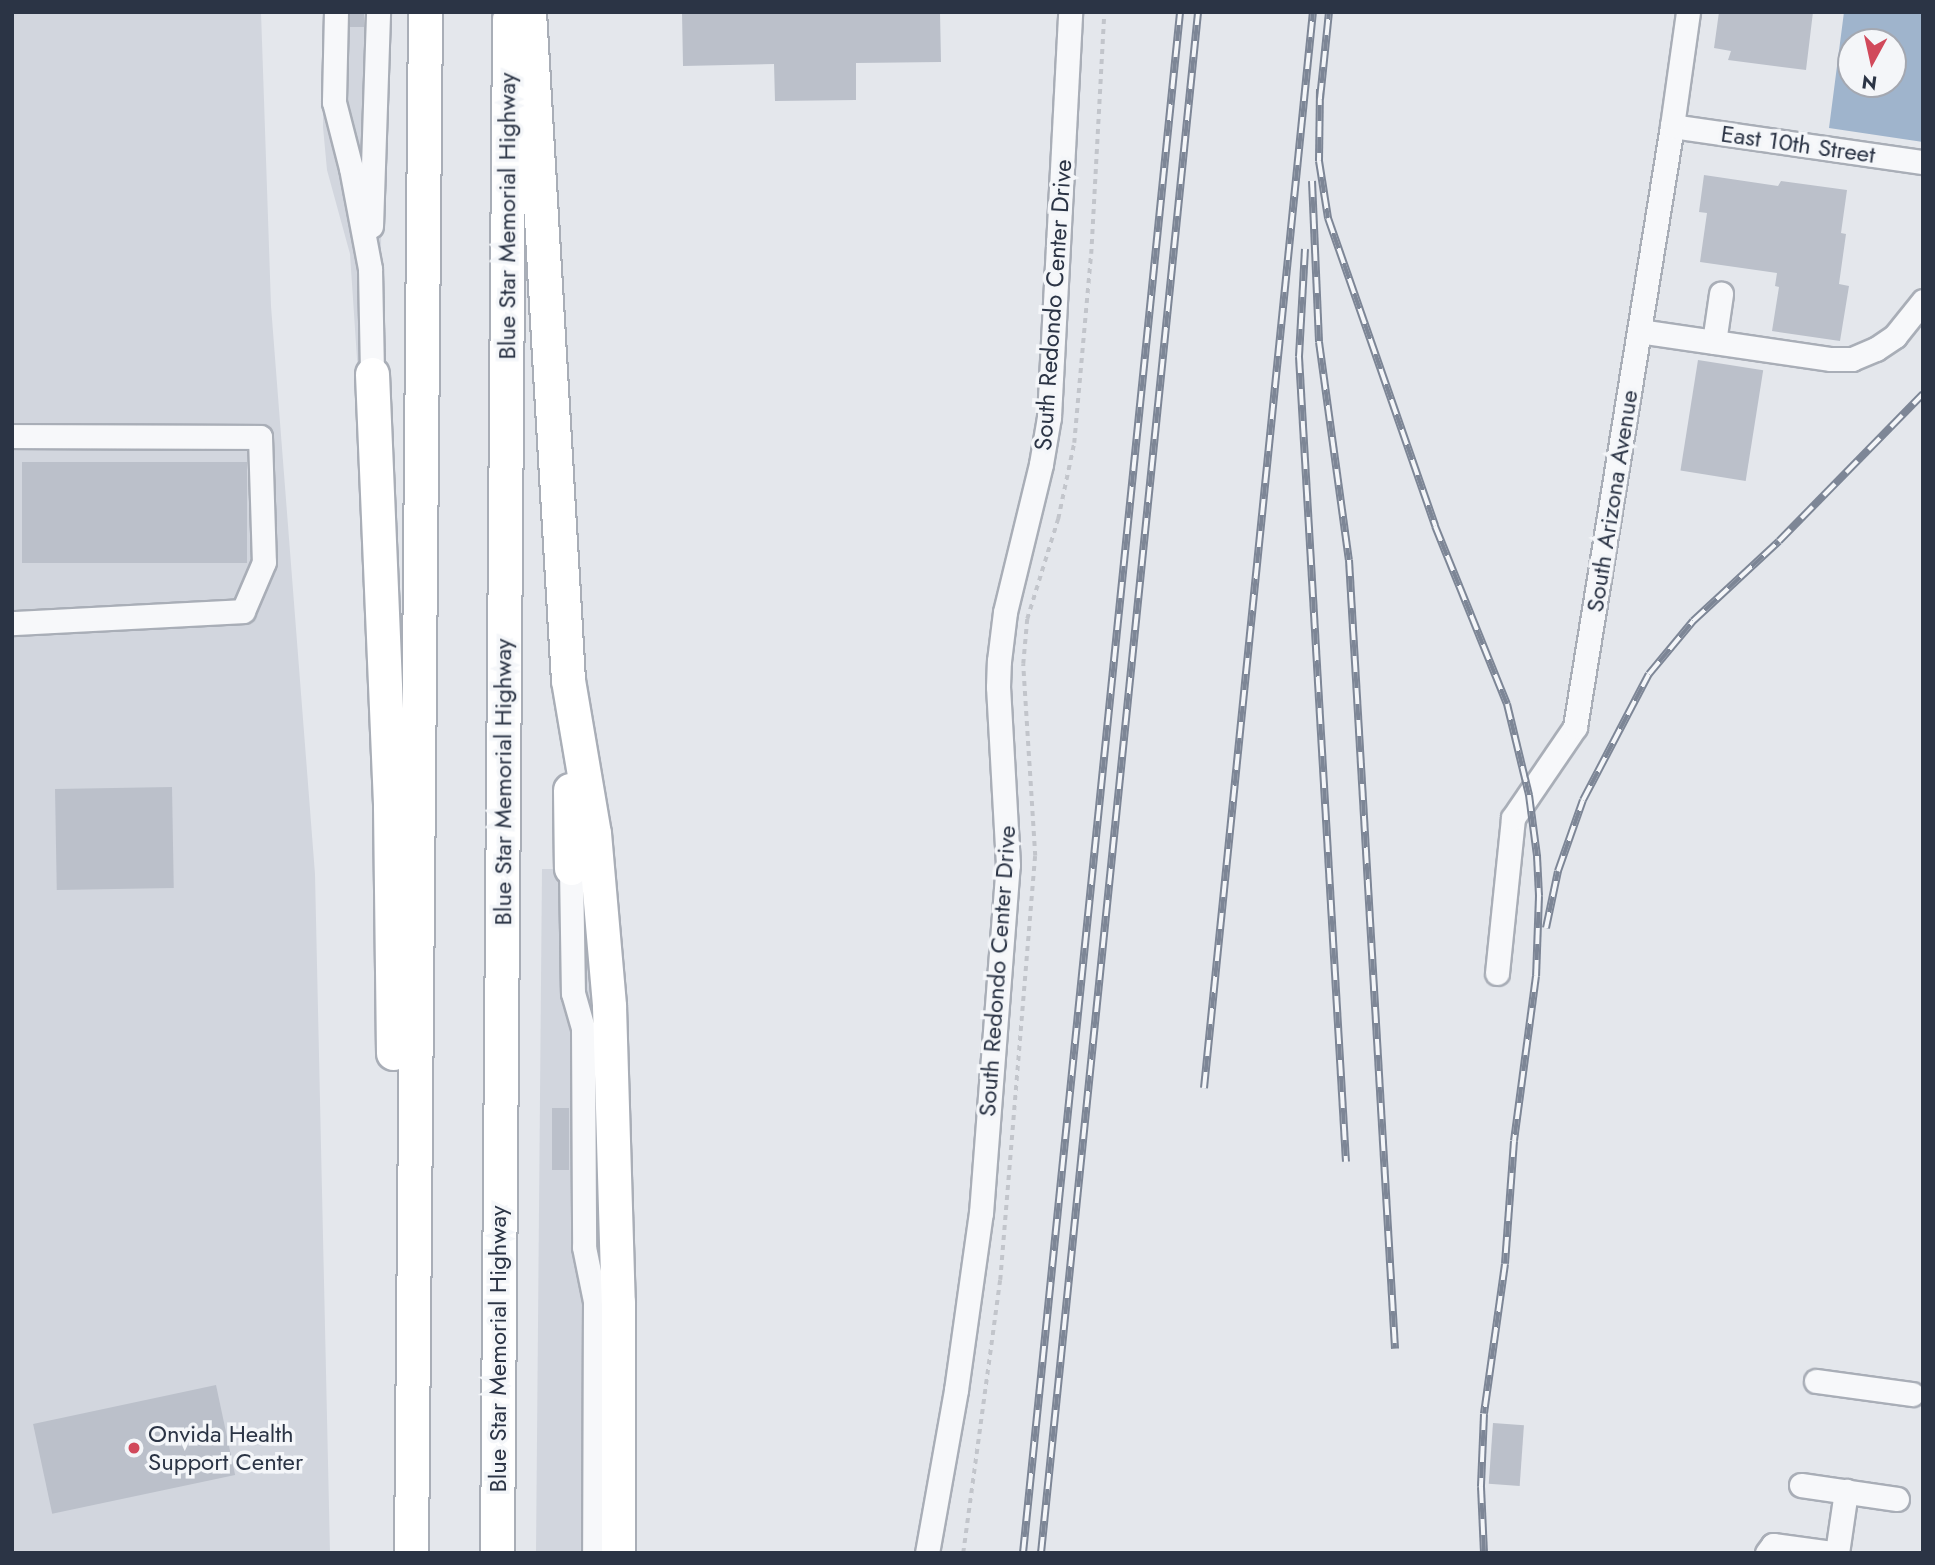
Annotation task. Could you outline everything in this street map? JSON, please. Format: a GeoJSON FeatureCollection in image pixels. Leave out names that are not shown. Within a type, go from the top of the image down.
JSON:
{"type":"FeatureCollection","features":[{"type":"Feature","properties":{"kind":"highway"},"geometry":{"type":"LineString","coordinates":[[411,1553],[425,12]]}},
{"type":"Feature","properties":{"kind":"highway","name":"Blue Star Memorial Highway"},"geometry":{"type":"LineString","coordinates":[[497,1553],[509,12]]}},
{"type":"Feature","properties":{"kind":"highway"},"geometry":{"type":"LineString","coordinates":[[529,12],[568,680],[571,868]]}},
{"type":"Feature","properties":{"kind":"highway"},"geometry":{"type":"LineString","coordinates":[[372,374],[390,807],[396,1258],[412,1405]]}},
{"type":"Feature","properties":{"kind":"highway"},"geometry":{"type":"LineString","coordinates":[[568,680],[593,833],[609,1006],[618,1302],[618,1553]]}},
{"type":"Feature","properties":{"kind":"street"},"geometry":{"type":"LineString","coordinates":[[335,12],[334,102],[351,168],[370,269]]}},
{"type":"Feature","properties":{"kind":"street"},"geometry":{"type":"LineString","coordinates":[[372,374],[370,269],[377,12]]}},
{"type":"Feature","properties":{"kind":"street","name":"South Redondo Center Drive"},"geometry":{"type":"LineString","coordinates":[[927,1553],[956,1390],[981,1213],[1008,866],[998,687],[999,661],[1005,612],[1041,464],[1049,417],[1070,12]]}},
{"type":"Feature","properties":{"kind":"street","name":"South Arizona Avenue"},"geometry":{"type":"LineString","coordinates":[[1497,973],[1513,818],[1576,727],[1688,12]]}},
{"type":"Feature","properties":{"kind":"street","name":"East 10th Street"},"geometry":{"type":"LineString","coordinates":[[1672,126],[1923,162]]}},
{"type":"Feature","properties":{"kind":"street"},"geometry":{"type":"LineString","coordinates":[[1714,342],[1721,294]]}},
{"type":"Feature","properties":{"kind":"street"},"geometry":{"type":"LineString","coordinates":[[1639,331],[1852,359],[1876,349],[1895,336],[1923,301]]}},
{"type":"Feature","properties":{"kind":"street"},"geometry":{"type":"LineString","coordinates":[[12,436],[260,437],[264,562],[243,611],[12,623]]}},
{"type":"Feature","properties":{"kind":"street"},"geometry":{"type":"LineString","coordinates":[[571,868],[573,993],[583,1029],[584,1247],[595,1301],[594,1553]]}},
{"type":"Feature","properties":{"kind":"street"},"geometry":{"type":"LineString","coordinates":[[1816,1381],[1912,1394]]}},
{"type":"Feature","properties":{"kind":"street"},"geometry":{"type":"LineString","coordinates":[[1801,1485],[1897,1499]]}},
{"type":"Feature","properties":{"kind":"street"},"geometry":{"type":"LineString","coordinates":[[1770,1549],[1835,1553],[1846,1491]]}},
{"type":"Feature","properties":{"kind":"path"},"geometry":{"type":"LineString","coordinates":[[963,1553],[1000,1280],[1035,856],[1023,664],[1027,620],[1058,519],[1074,443],[1091,254],[1104,12]]}},
{"type":"Feature","properties":{"kind":"shaded area"},"geometry":{"type":"Polygon","coordinates":[[[12,12],[261,12],[271,306],[315,874],[330,1553],[12,1553],[12,12]]]}},
{"type":"Feature","properties":{"kind":"shaded area"},"geometry":{"type":"Polygon","coordinates":[[[324,12],[383,12],[380,374],[358,374],[350,254],[327,170],[323,127],[324,12]]]}},
{"type":"Feature","properties":{"kind":"shaded area"},"geometry":{"type":"Polygon","coordinates":[[[542,869],[589,869],[600,1015],[605,1553],[536,1553],[542,869]]]}},
{"type":"Feature","properties":{"kind":"water"},"geometry":{"type":"Polygon","coordinates":[[[1844,12],[1923,12],[1923,142],[1829,128],[1837,66],[1837,98],[1907,98],[1907,28],[1842,28],[1844,12]]]}},
{"type":"Feature","properties":{"kind":"building"},"geometry":{"type":"Polygon","coordinates":[[[350,12],[364,12],[364,27],[350,27],[350,12]]]}},
{"type":"Feature","properties":{"kind":"building"},"geometry":{"type":"Polygon","coordinates":[[[682,12],[940,12],[941,62],[856,63],[856,100],[775,101],[774,64],[683,66],[682,12]]]}},
{"type":"Feature","properties":{"kind":"building"},"geometry":{"type":"Polygon","coordinates":[[[1719,12],[1813,12],[1806,70],[1728,60],[1731,51],[1714,48],[1719,12]]]}},
{"type":"Feature","properties":{"kind":"building"},"geometry":{"type":"Polygon","coordinates":[[[1704,175],[1778,186],[1781,181],[1847,190],[1841,233],[1846,234],[1839,284],[1849,286],[1840,341],[1772,331],[1779,287],[1775,286],[1777,273],[1700,262],[1707,213],[1699,212],[1704,175]]]}},
{"type":"Feature","properties":{"kind":"building"},"geometry":{"type":"Polygon","coordinates":[[[1698,360],[1763,370],[1746,481],[1680,471],[1698,360]]]}},
{"type":"Feature","properties":{"kind":"building"},"geometry":{"type":"Polygon","coordinates":[[[22,462],[247,462],[247,563],[22,563],[22,462]]]}},
{"type":"Feature","properties":{"kind":"building"},"geometry":{"type":"Polygon","coordinates":[[[172,787],[174,888],[57,890],[55,789],[172,787]]]}},
{"type":"Feature","properties":{"kind":"building"},"geometry":{"type":"Polygon","coordinates":[[[552,1108],[569,1108],[569,1170],[552,1170],[552,1108]]]}},
{"type":"Feature","properties":{"kind":"building","name":"Onvida Health Support Center"},"geometry":{"type":"Polygon","coordinates":[[[216,1385],[235,1475],[52,1514],[33,1424],[216,1385]]]}},
{"type":"Feature","properties":{"kind":"building"},"geometry":{"type":"Polygon","coordinates":[[[1493,1423],[1524,1425],[1520,1486],[1489,1484],[1493,1423]]]}},
{"type":"Feature","properties":{"kind":"railway"},"geometry":{"type":"LineString","coordinates":[[1023,1553],[1180,12]]}},
{"type":"Feature","properties":{"kind":"railway"},"geometry":{"type":"LineString","coordinates":[[1041,1553],[1198,12]]}},
{"type":"Feature","properties":{"kind":"railway"},"geometry":{"type":"LineString","coordinates":[[1204,1088],[1313,12]]}},
{"type":"Feature","properties":{"kind":"railway"},"geometry":{"type":"LineString","coordinates":[[1320,99],[1329,12]]}},
{"type":"Feature","properties":{"kind":"railway"},"geometry":{"type":"LineString","coordinates":[[1320,89],[1319,161],[1328,218],[1435,526],[1507,704],[1529,795],[1537,856],[1539,896],[1536,976],[1514,1141],[1505,1264],[1484,1414],[1481,1487],[1484,1553]]}},
{"type":"Feature","properties":{"kind":"railway"},"geometry":{"type":"LineString","coordinates":[[1312,181],[1319,342],[1349,560],[1395,1349]]}},
{"type":"Feature","properties":{"kind":"railway"},"geometry":{"type":"LineString","coordinates":[[1305,249],[1299,357],[1346,1162]]}},
{"type":"Feature","properties":{"kind":"railway"},"geometry":{"type":"LineString","coordinates":[[1546,928],[1558,871],[1583,800],[1649,674],[1693,621],[1779,541],[1923,394]]}},
{"type":"Feature","properties":{"kind":"place","name":"Onvida Health Support Center"},"geometry":{"type":"Point","coordinates":[134,1448]}}]}
